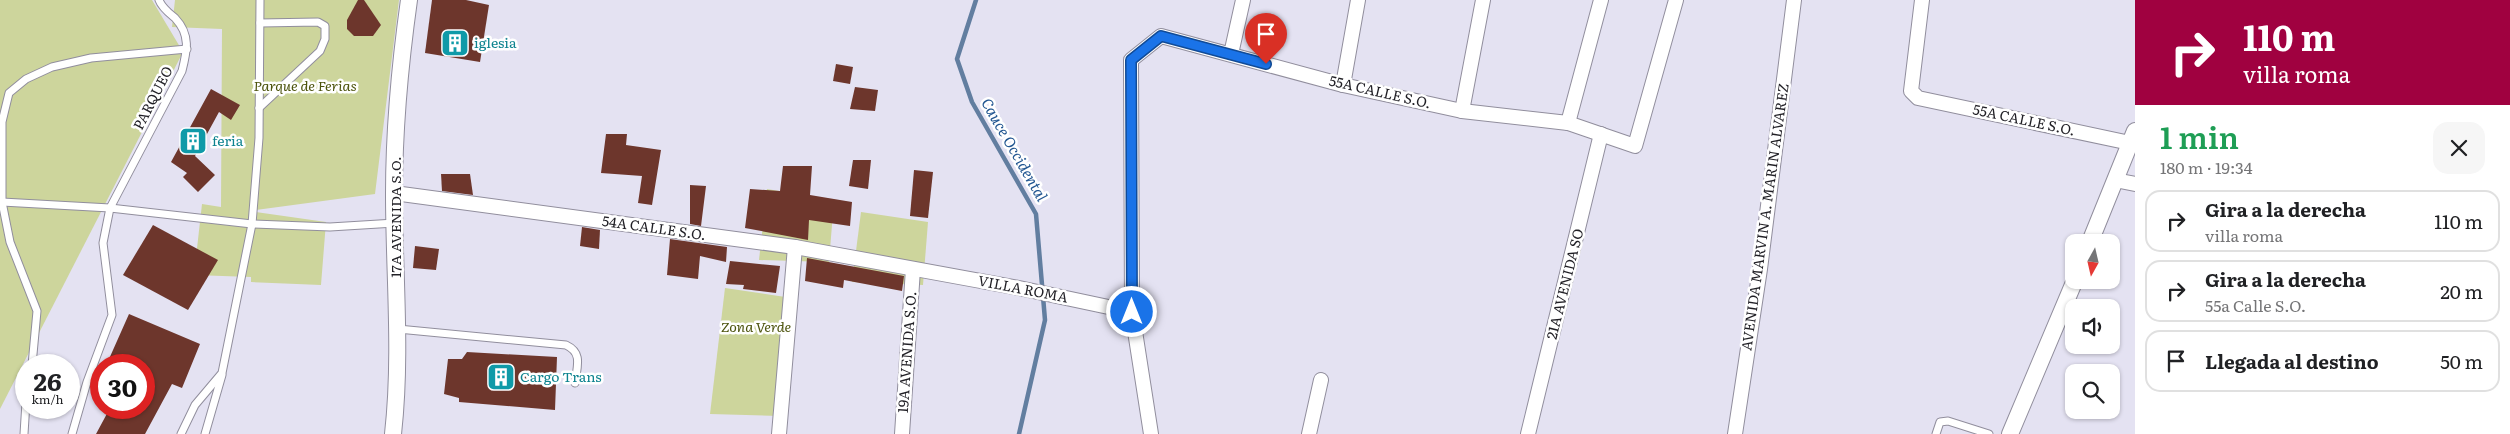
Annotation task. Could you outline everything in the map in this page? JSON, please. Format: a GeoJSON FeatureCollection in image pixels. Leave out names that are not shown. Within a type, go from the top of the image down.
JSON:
{"type":"FeatureCollection","features":[{"type":"Feature","properties":{"kind":"street","name":"17A AVENIDA S.O."},"geometry":{"type":"LineString","coordinates":[[394,434],[398,392],[398,329],[394,193],[400,66],[408,0]]}},
{"type":"Feature","properties":{"kind":"street"},"geometry":{"type":"LineString","coordinates":[[1231,54],[1243,0]]}},
{"type":"Feature","properties":{"kind":"street"},"geometry":{"type":"LineString","coordinates":[[1343,85],[1358,0]]}},
{"type":"Feature","properties":{"kind":"street"},"geometry":{"type":"LineString","coordinates":[[1462,110],[1483,0]]}},
{"type":"Feature","properties":{"kind":"street"},"geometry":{"type":"LineString","coordinates":[[1568,123],[1601,0]]}},
{"type":"Feature","properties":{"kind":"street","name":"55A CALLE S.O."},"geometry":{"type":"LineString","coordinates":[[1132,312],[1131,60],[1161,36],[1343,85],[1462,110],[1568,123],[1635,146],[1676,0]]}},
{"type":"Feature","properties":{"kind":"street","name":"AVENIDA MARVIN A. MARIN ALVAREZ"},"geometry":{"type":"LineString","coordinates":[[1735,434],[1760,269],[1794,0]]}},
{"type":"Feature","properties":{"kind":"street","name":"55A CALLE S.O."},"geometry":{"type":"LineString","coordinates":[[1922,0],[1911,91],[1918,98],[2133,137]]}},
{"type":"Feature","properties":{"kind":"street","name":"21A AVENIDA SO"},"geometry":{"type":"LineString","coordinates":[[1528,434],[1601,134]]}},
{"type":"Feature","properties":{"kind":"street"},"geometry":{"type":"LineString","coordinates":[[2093,234],[2133,137]]}},
{"type":"Feature","properties":{"kind":"street"},"geometry":{"type":"LineString","coordinates":[[2115,180],[2135,184]]}},
{"type":"Feature","properties":{"kind":"street","name":"54A CALLE S.O."},"geometry":{"type":"LineString","coordinates":[[394,193],[795,248],[913,269]]}},
{"type":"Feature","properties":{"kind":"street"},"geometry":{"type":"LineString","coordinates":[[779,434],[795,248]]}},
{"type":"Feature","properties":{"kind":"street","name":"VILLA ROMA"},"geometry":{"type":"LineString","coordinates":[[913,269],[1019,288],[1132,312]]}},
{"type":"Feature","properties":{"kind":"street","name":"19A AVENIDA S.O."},"geometry":{"type":"LineString","coordinates":[[902,434],[913,269]]}},
{"type":"Feature","properties":{"kind":"street"},"geometry":{"type":"LineString","coordinates":[[2010,434],[2071,289]]}},
{"type":"Feature","properties":{"kind":"street"},"geometry":{"type":"LineString","coordinates":[[1132,312],[1151,434]]}},
{"type":"Feature","properties":{"kind":"street"},"geometry":{"type":"LineString","coordinates":[[1309,434],[1321,380]]}},
{"type":"Feature","properties":{"kind":"lane","name":"PARQUEO"},"geometry":{"type":"LineString","coordinates":[[72,434],[87,382],[112,315],[103,243],[110,208],[182,71],[187,49],[187,37],[178,21],[161,5],[159,0]]}},
{"type":"Feature","properties":{"kind":"lane"},"geometry":{"type":"LineString","coordinates":[[205,434],[222,373],[252,224],[259,138],[260,0]]}},
{"type":"Feature","properties":{"kind":"lane"},"geometry":{"type":"LineString","coordinates":[[259,108],[320,51],[325,39],[325,26],[318,22],[260,22]]}},
{"type":"Feature","properties":{"kind":"lane"},"geometry":{"type":"LineString","coordinates":[[33,354],[37,310],[10,242],[2,202],[2,122],[10,93],[26,78],[52,67],[91,58],[187,49]]}},
{"type":"Feature","properties":{"kind":"lane"},"geometry":{"type":"LineString","coordinates":[[2,202],[110,208],[252,224],[330,227],[395,223]]}},
{"type":"Feature","properties":{"kind":"lane"},"geometry":{"type":"LineString","coordinates":[[398,329],[566,345],[574,349],[578,356],[575,382]]}},
{"type":"Feature","properties":{"kind":"lane"},"geometry":{"type":"LineString","coordinates":[[181,434],[196,405],[222,373]]}},
{"type":"Feature","properties":{"kind":"lane"},"geometry":{"type":"LineString","coordinates":[[24,434],[25,419]]}},
{"type":"Feature","properties":{"kind":"lane"},"geometry":{"type":"LineString","coordinates":[[1936,434],[1940,422],[1948,422],[1989,434]]}},
{"type":"Feature","properties":{"kind":"green space"},"geometry":{"type":"Polygon","coordinates":[[[0,0],[152,0],[183,52],[28,354],[15,354],[15,380],[0,409],[0,0]]]}},
{"type":"Feature","properties":{"kind":"green space","name":"Parque de Ferias"},"geometry":{"type":"Polygon","coordinates":[[[175,0],[399,0],[375,194],[249,211],[326,222],[321,285],[251,282],[251,277],[194,275],[202,204],[221,207],[222,29],[172,27],[175,0]]]}},
{"type":"Feature","properties":{"kind":"green space"},"geometry":{"type":"Polygon","coordinates":[[[767,189],[834,200],[829,262],[759,260],[767,189]]]}},
{"type":"Feature","properties":{"kind":"green space"},"geometry":{"type":"Polygon","coordinates":[[[861,212],[928,222],[923,285],[852,282],[861,212]]]}},
{"type":"Feature","properties":{"kind":"green space","name":"Zona Verde"},"geometry":{"type":"Polygon","coordinates":[[[725,288],[792,298],[780,416],[710,414],[725,288]]]}},
{"type":"Feature","properties":{"kind":"building"},"geometry":{"type":"Polygon","coordinates":[[[358,0],[364,0],[381,25],[373,36],[354,36],[347,29],[347,20],[358,0]]]}},
{"type":"Feature","properties":{"kind":"building"},"geometry":{"type":"Polygon","coordinates":[[[432,0],[466,0],[489,5],[480,62],[425,53],[432,0]]]}},
{"type":"Feature","properties":{"kind":"building"},"geometry":{"type":"Polygon","coordinates":[[[836,64],[853,67],[850,84],[833,81],[836,64]]]}},
{"type":"Feature","properties":{"kind":"building"},"geometry":{"type":"Polygon","coordinates":[[[855,87],[878,90],[875,111],[850,109],[855,87]]]}},
{"type":"Feature","properties":{"kind":"building","name":"feria"},"geometry":{"type":"Polygon","coordinates":[[[211,89],[240,105],[231,120],[219,112],[195,156],[215,175],[198,192],[183,177],[187,173],[171,162],[211,89]]]}},
{"type":"Feature","properties":{"kind":"building"},"geometry":{"type":"Polygon","coordinates":[[[606,134],[627,134],[626,145],[661,150],[652,205],[638,203],[642,176],[601,173],[606,134]]]}},
{"type":"Feature","properties":{"kind":"building"},"geometry":{"type":"Polygon","coordinates":[[[853,160],[871,160],[868,189],[849,186],[853,160]]]}},
{"type":"Feature","properties":{"kind":"building"},"geometry":{"type":"Polygon","coordinates":[[[783,166],[812,166],[810,195],[852,202],[850,226],[809,220],[808,240],[745,228],[750,189],[780,191],[783,166]]]}},
{"type":"Feature","properties":{"kind":"building"},"geometry":{"type":"Polygon","coordinates":[[[914,170],[933,172],[928,218],[910,216],[914,170]]]}},
{"type":"Feature","properties":{"kind":"building"},"geometry":{"type":"Polygon","coordinates":[[[441,174],[470,174],[473,195],[442,191],[441,174]]]}},
{"type":"Feature","properties":{"kind":"building"},"geometry":{"type":"Polygon","coordinates":[[[690,185],[706,186],[701,226],[690,224],[690,185]]]}},
{"type":"Feature","properties":{"kind":"building"},"geometry":{"type":"Polygon","coordinates":[[[153,225],[218,260],[188,310],[123,275],[153,225]]]}},
{"type":"Feature","properties":{"kind":"building"},"geometry":{"type":"Polygon","coordinates":[[[582,227],[600,230],[599,249],[580,246],[582,227]]]}},
{"type":"Feature","properties":{"kind":"building"},"geometry":{"type":"Polygon","coordinates":[[[670,239],[727,247],[726,262],[700,256],[698,279],[667,275],[670,239]]]}},
{"type":"Feature","properties":{"kind":"building"},"geometry":{"type":"Polygon","coordinates":[[[415,246],[439,249],[436,270],[413,268],[415,246]]]}},
{"type":"Feature","properties":{"kind":"building"},"geometry":{"type":"Polygon","coordinates":[[[807,258],[904,276],[902,291],[844,280],[843,288],[805,281],[807,258]]]}},
{"type":"Feature","properties":{"kind":"building"},"geometry":{"type":"Polygon","coordinates":[[[730,261],[780,266],[776,293],[743,289],[744,285],[726,284],[730,261]]]}},
{"type":"Feature","properties":{"kind":"building"},"geometry":{"type":"Polygon","coordinates":[[[129,314],[200,344],[182,388],[172,384],[155,415],[155,354],[111,354],[129,314]]]}},
{"type":"Feature","properties":{"kind":"building","name":"Cargo Trans"},"geometry":{"type":"Polygon","coordinates":[[[467,352],[557,357],[555,410],[459,402],[459,398],[444,394],[448,359],[462,359],[467,352]]]}},
{"type":"Feature","properties":{"kind":"building"},"geometry":{"type":"Polygon","coordinates":[[[104,419],[153,419],[145,434],[96,434],[104,419]]]}},
{"type":"Feature","properties":{"kind":"waterway","name":"Cauce Occidental"},"geometry":{"type":"LineString","coordinates":[[976,0],[957,59],[972,102],[1036,214],[1045,320],[1019,434]]}},
{"type":"Feature","properties":{"kind":"place","name":"iglesia"},"geometry":{"type":"Point","coordinates":[455,43]}},
{"type":"Feature","properties":{"kind":"place","name":"feria"},"geometry":{"type":"Point","coordinates":[193,141]}},
{"type":"Feature","properties":{"kind":"place","name":"Cargo Trans"},"geometry":{"type":"Point","coordinates":[501,377]}},
{"type":"Feature","properties":{"kind":"route"},"geometry":{"type":"LineString","coordinates":[[1132,312],[1131,60],[1161,36],[1266,64]]}}]}
